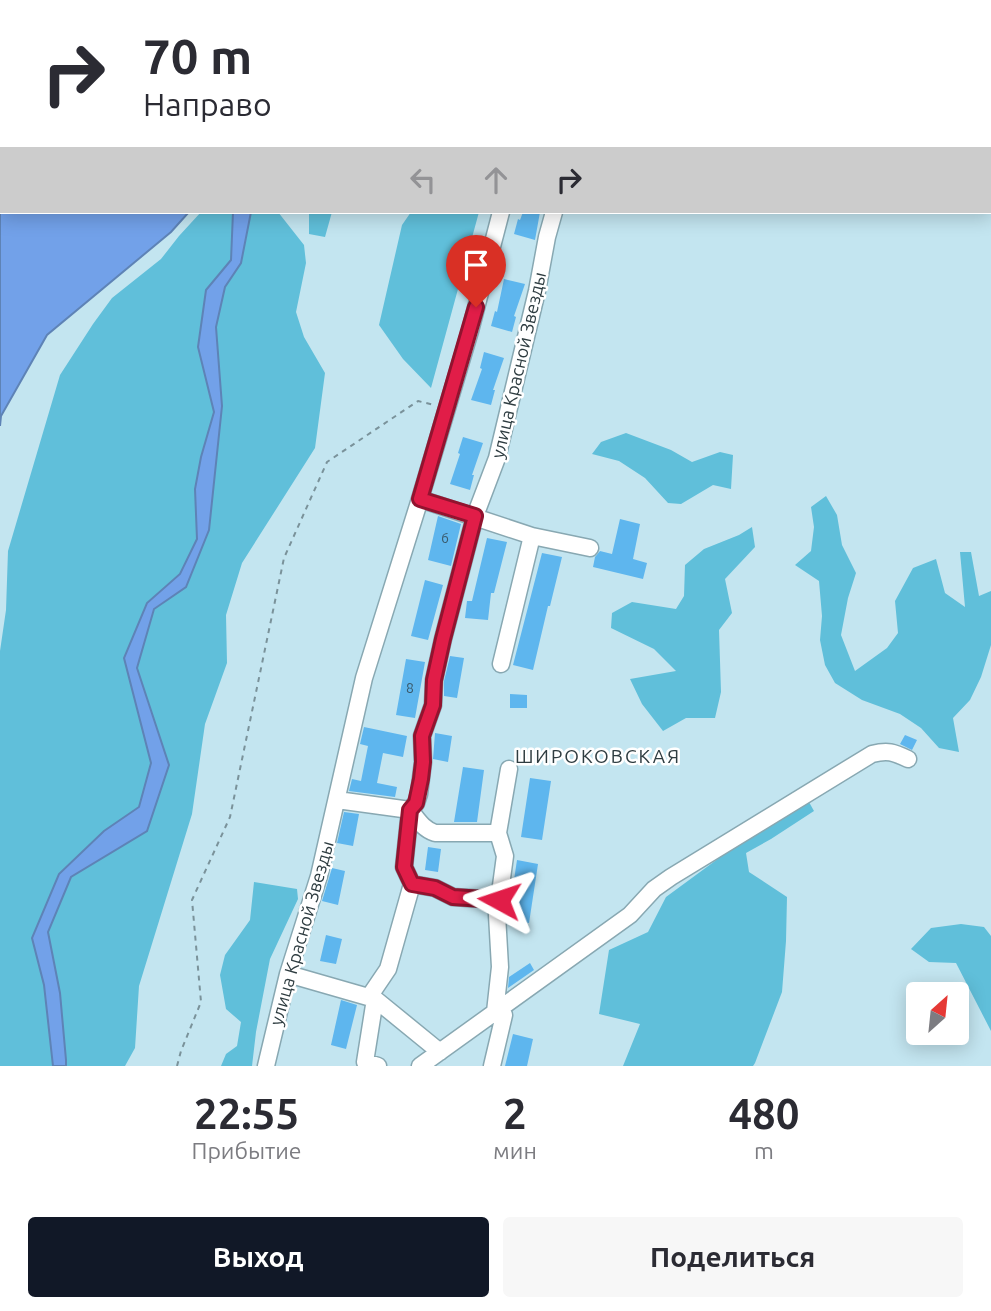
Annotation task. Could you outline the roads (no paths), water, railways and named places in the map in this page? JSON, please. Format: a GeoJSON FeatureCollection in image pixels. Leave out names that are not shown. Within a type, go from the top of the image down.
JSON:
{"type":"FeatureCollection","features":[{"type":"Feature","properties":{"kind":"street","name":"улица Красной Звезды"},"geometry":{"type":"LineString","coordinates":[[266,1066],[288,974],[319,876],[364,678],[470,331],[500,214]]}},
{"type":"Feature","properties":{"kind":"street","name":"улица Красной Звезды"},"geometry":{"type":"LineString","coordinates":[[412,884],[404,867],[410,810],[416,803],[421,779],[422,736],[433,705],[434,680],[443,639],[475,516],[497,458],[553,214]]}},
{"type":"Feature","properties":{"kind":"street"},"geometry":{"type":"LineString","coordinates":[[420,499],[532,536],[590,548]]}},
{"type":"Feature","properties":{"kind":"street"},"geometry":{"type":"LineString","coordinates":[[501,664],[532,536]]}},
{"type":"Feature","properties":{"kind":"street"},"geometry":{"type":"LineString","coordinates":[[420,1066],[630,915],[671,877],[872,754],[893,752],[908,759]]}},
{"type":"Feature","properties":{"kind":"street"},"geometry":{"type":"LineString","coordinates":[[495,1012],[500,967],[497,929],[505,856],[498,833],[509,769]]}},
{"type":"Feature","properties":{"kind":"street"},"geometry":{"type":"LineString","coordinates":[[337,800],[410,810],[427,831],[435,834],[498,833]]}},
{"type":"Feature","properties":{"kind":"street"},"geometry":{"type":"LineString","coordinates":[[377,1066],[365,1062],[372,998],[388,970],[412,884],[435,888],[453,897],[499,900]]}},
{"type":"Feature","properties":{"kind":"street"},"geometry":{"type":"LineString","coordinates":[[288,974],[372,998],[440,1052]]}},
{"type":"Feature","properties":{"kind":"street"},"geometry":{"type":"LineString","coordinates":[[492,1066],[504,1015],[495,1012]]}},
{"type":"Feature","properties":{"kind":"district","name":"ШИРОКОВСКАЯ"},"geometry":{"type":"Point","coordinates":[598,756]}}]}
